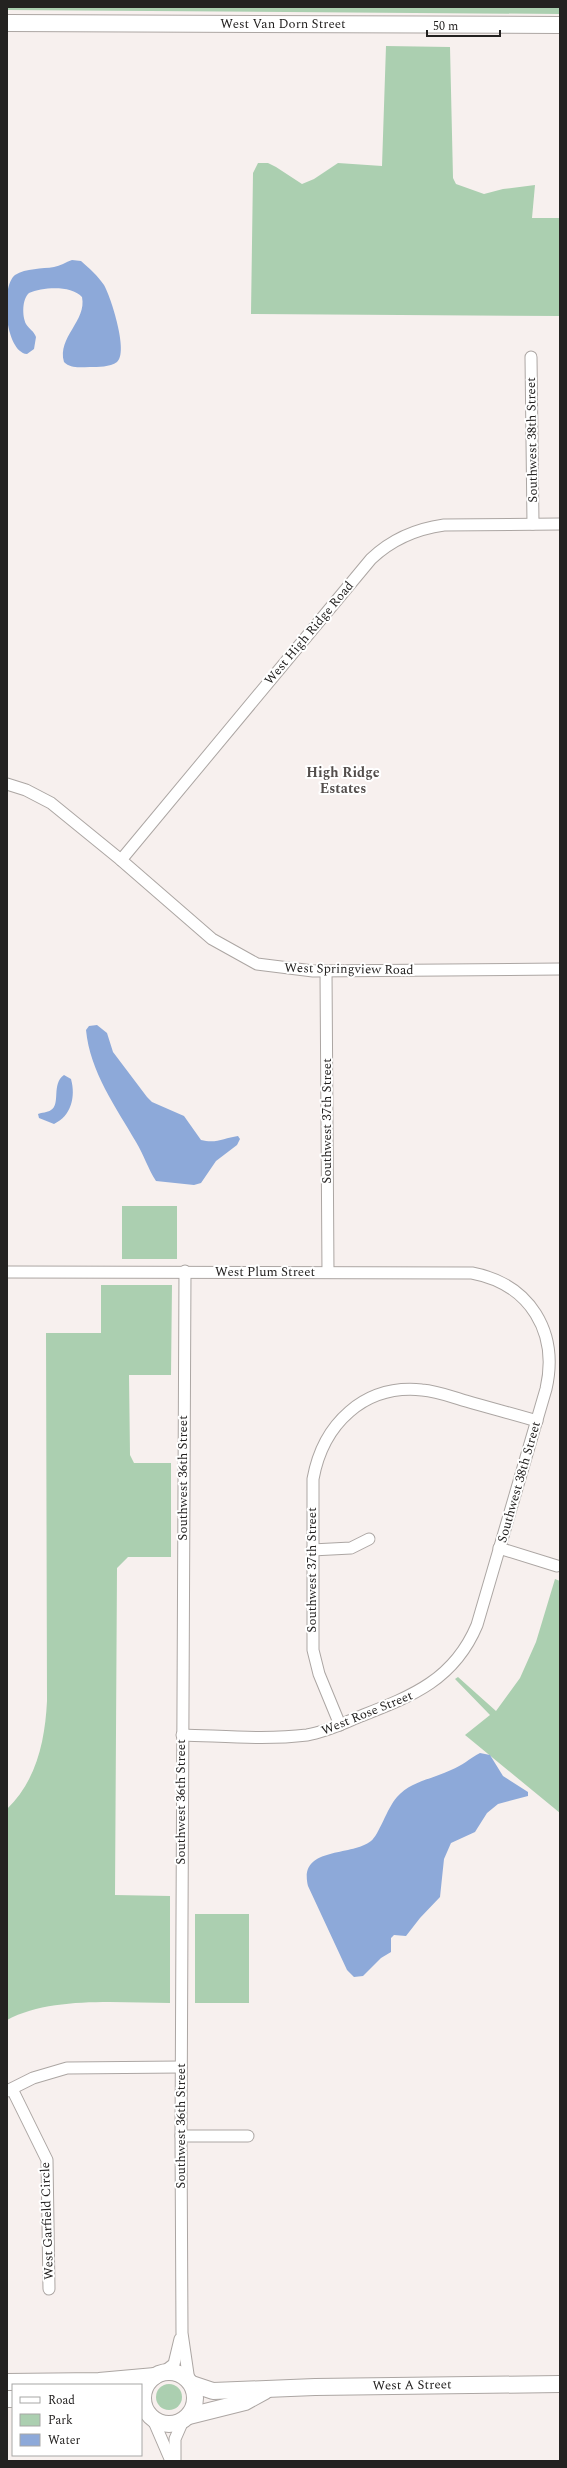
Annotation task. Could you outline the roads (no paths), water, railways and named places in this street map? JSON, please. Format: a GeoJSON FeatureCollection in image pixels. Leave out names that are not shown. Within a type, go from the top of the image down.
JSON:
{"type":"FeatureCollection","features":[{"type":"Feature","properties":{"kind":"main road","name":"West Van Dorn Street"},"geometry":{"type":"LineString","coordinates":[[7,23],[560,25]]}},
{"type":"Feature","properties":{"kind":"main road"},"geometry":{"type":"LineString","coordinates":[[7,2382],[99,2382],[158,2375],[175,2374],[190,2383],[194,2398],[186,2419],[165,2424],[146,2409],[147,2387],[158,2375]]}},
{"type":"Feature","properties":{"kind":"main road","name":"West A Street"},"geometry":{"type":"LineString","coordinates":[[190,2383],[213,2391],[241,2389],[265,2391],[315,2387],[560,2384]]}},
{"type":"Feature","properties":{"kind":"main road","name":"West A Street"},"geometry":{"type":"LineString","coordinates":[[186,2419],[245,2402],[265,2391]]}},
{"type":"Feature","properties":{"kind":"street","name":"Southwest 38th Street"},"geometry":{"type":"LineString","coordinates":[[531,357],[533,524]]}},
{"type":"Feature","properties":{"kind":"street","name":"West High Ridge Road"},"geometry":{"type":"LineString","coordinates":[[122,860],[370,559],[395,539],[428,527],[560,524]]}},
{"type":"Feature","properties":{"kind":"street","name":"West Springview Road"},"geometry":{"type":"LineString","coordinates":[[7,784],[26,790],[51,803],[122,860],[212,939],[238,956],[257,964],[273,968],[326,971],[560,969]]}},
{"type":"Feature","properties":{"kind":"street","name":"Southwest 37th Street"},"geometry":{"type":"LineString","coordinates":[[326,971],[328,1272]]}},
{"type":"Feature","properties":{"kind":"street","name":"West Plum Street"},"geometry":{"type":"LineString","coordinates":[[7,1272],[472,1273],[496,1279],[519,1293]]}},
{"type":"Feature","properties":{"kind":"street","name":"Southwest 36th Street"},"geometry":{"type":"LineString","coordinates":[[185,1272],[181,2136],[182,2333],[190,2383]]}},
{"type":"Feature","properties":{"kind":"street","name":"Southwest 38th Street"},"geometry":{"type":"LineString","coordinates":[[448,1669],[470,1641],[483,1606],[549,1379],[548,1346],[540,1321],[519,1293]]}},
{"type":"Feature","properties":{"kind":"street","name":"Southwest 37th Street"},"geometry":{"type":"LineString","coordinates":[[340,1725],[319,1674],[314,1650],[312,1490],[315,1467],[325,1440],[343,1418],[360,1404],[380,1394],[412,1389],[435,1392],[537,1421]]}},
{"type":"Feature","properties":{"kind":"street"},"geometry":{"type":"LineString","coordinates":[[312,1550],[351,1548],[369,1539]]}},
{"type":"Feature","properties":{"kind":"street"},"geometry":{"type":"LineString","coordinates":[[499,1548],[557,1566]]}},
{"type":"Feature","properties":{"kind":"street","name":"West Rose Street"},"geometry":{"type":"LineString","coordinates":[[182,1735],[295,1736],[322,1732],[416,1693],[448,1669]]}},
{"type":"Feature","properties":{"kind":"street"},"geometry":{"type":"LineString","coordinates":[[9,2090],[32,2078],[67,2068],[181,2067]]}},
{"type":"Feature","properties":{"kind":"street","name":"West Garfield Circle"},"geometry":{"type":"LineString","coordinates":[[9,2090],[47,2160],[49,2289]]}},
{"type":"Feature","properties":{"kind":"street"},"geometry":{"type":"LineString","coordinates":[[181,2136],[248,2136]]}},
{"type":"Feature","properties":{"kind":"street","name":"Southwest 36th Street"},"geometry":{"type":"LineString","coordinates":[[158,2375],[174,2364],[182,2333]]}},
{"type":"Feature","properties":{"kind":"street"},"geometry":{"type":"LineString","coordinates":[[146,2409],[171,2461]]}},
{"type":"Feature","properties":{"kind":"street"},"geometry":{"type":"LineString","coordinates":[[175,2461],[176,2439],[186,2419]]}},
{"type":"Feature","properties":{"kind":"water"},"geometry":{"type":"Polygon","coordinates":[[[72,260],[81,261],[99,278],[107,291],[118,325],[120,337],[120,357],[114,364],[104,366],[73,367],[64,362],[63,353],[65,345],[77,322],[82,306],[82,297],[71,290],[49,288],[29,293],[25,299],[23,312],[26,324],[36,337],[34,349],[27,354],[20,351],[14,342],[7,318],[6,305],[7,292],[10,282],[15,275],[19,273],[56,266],[72,260]]]}},
{"type":"Feature","properties":{"kind":"water"},"geometry":{"type":"Polygon","coordinates":[[[97,1025],[107,1033],[113,1052],[152,1102],[184,1116],[201,1140],[216,1141],[238,1136],[240,1139],[237,1145],[216,1161],[201,1183],[194,1185],[156,1181],[139,1147],[98,1075],[88,1045],[86,1030],[89,1026],[97,1025]]]}},
{"type":"Feature","properties":{"kind":"water"},"geometry":{"type":"Polygon","coordinates":[[[64,1075],[71,1079],[73,1092],[71,1105],[65,1116],[54,1124],[39,1118],[38,1114],[49,1111],[54,1107],[58,1083],[64,1075]]]}},
{"type":"Feature","properties":{"kind":"water"},"geometry":{"type":"Polygon","coordinates":[[[480,1753],[490,1755],[503,1776],[528,1792],[528,1796],[498,1804],[487,1813],[475,1832],[451,1843],[444,1859],[440,1897],[420,1918],[406,1936],[394,1935],[391,1938],[391,1952],[381,1958],[363,1976],[354,1977],[347,1970],[308,1886],[307,1873],[311,1864],[318,1858],[328,1854],[362,1846],[371,1841],[377,1833],[393,1802],[409,1787],[455,1768],[480,1753]]]}},
{"type":"Feature","properties":{"kind":"district","name":"High Ridge Estates"},"geometry":{"type":"Point","coordinates":[343,780]}}]}
